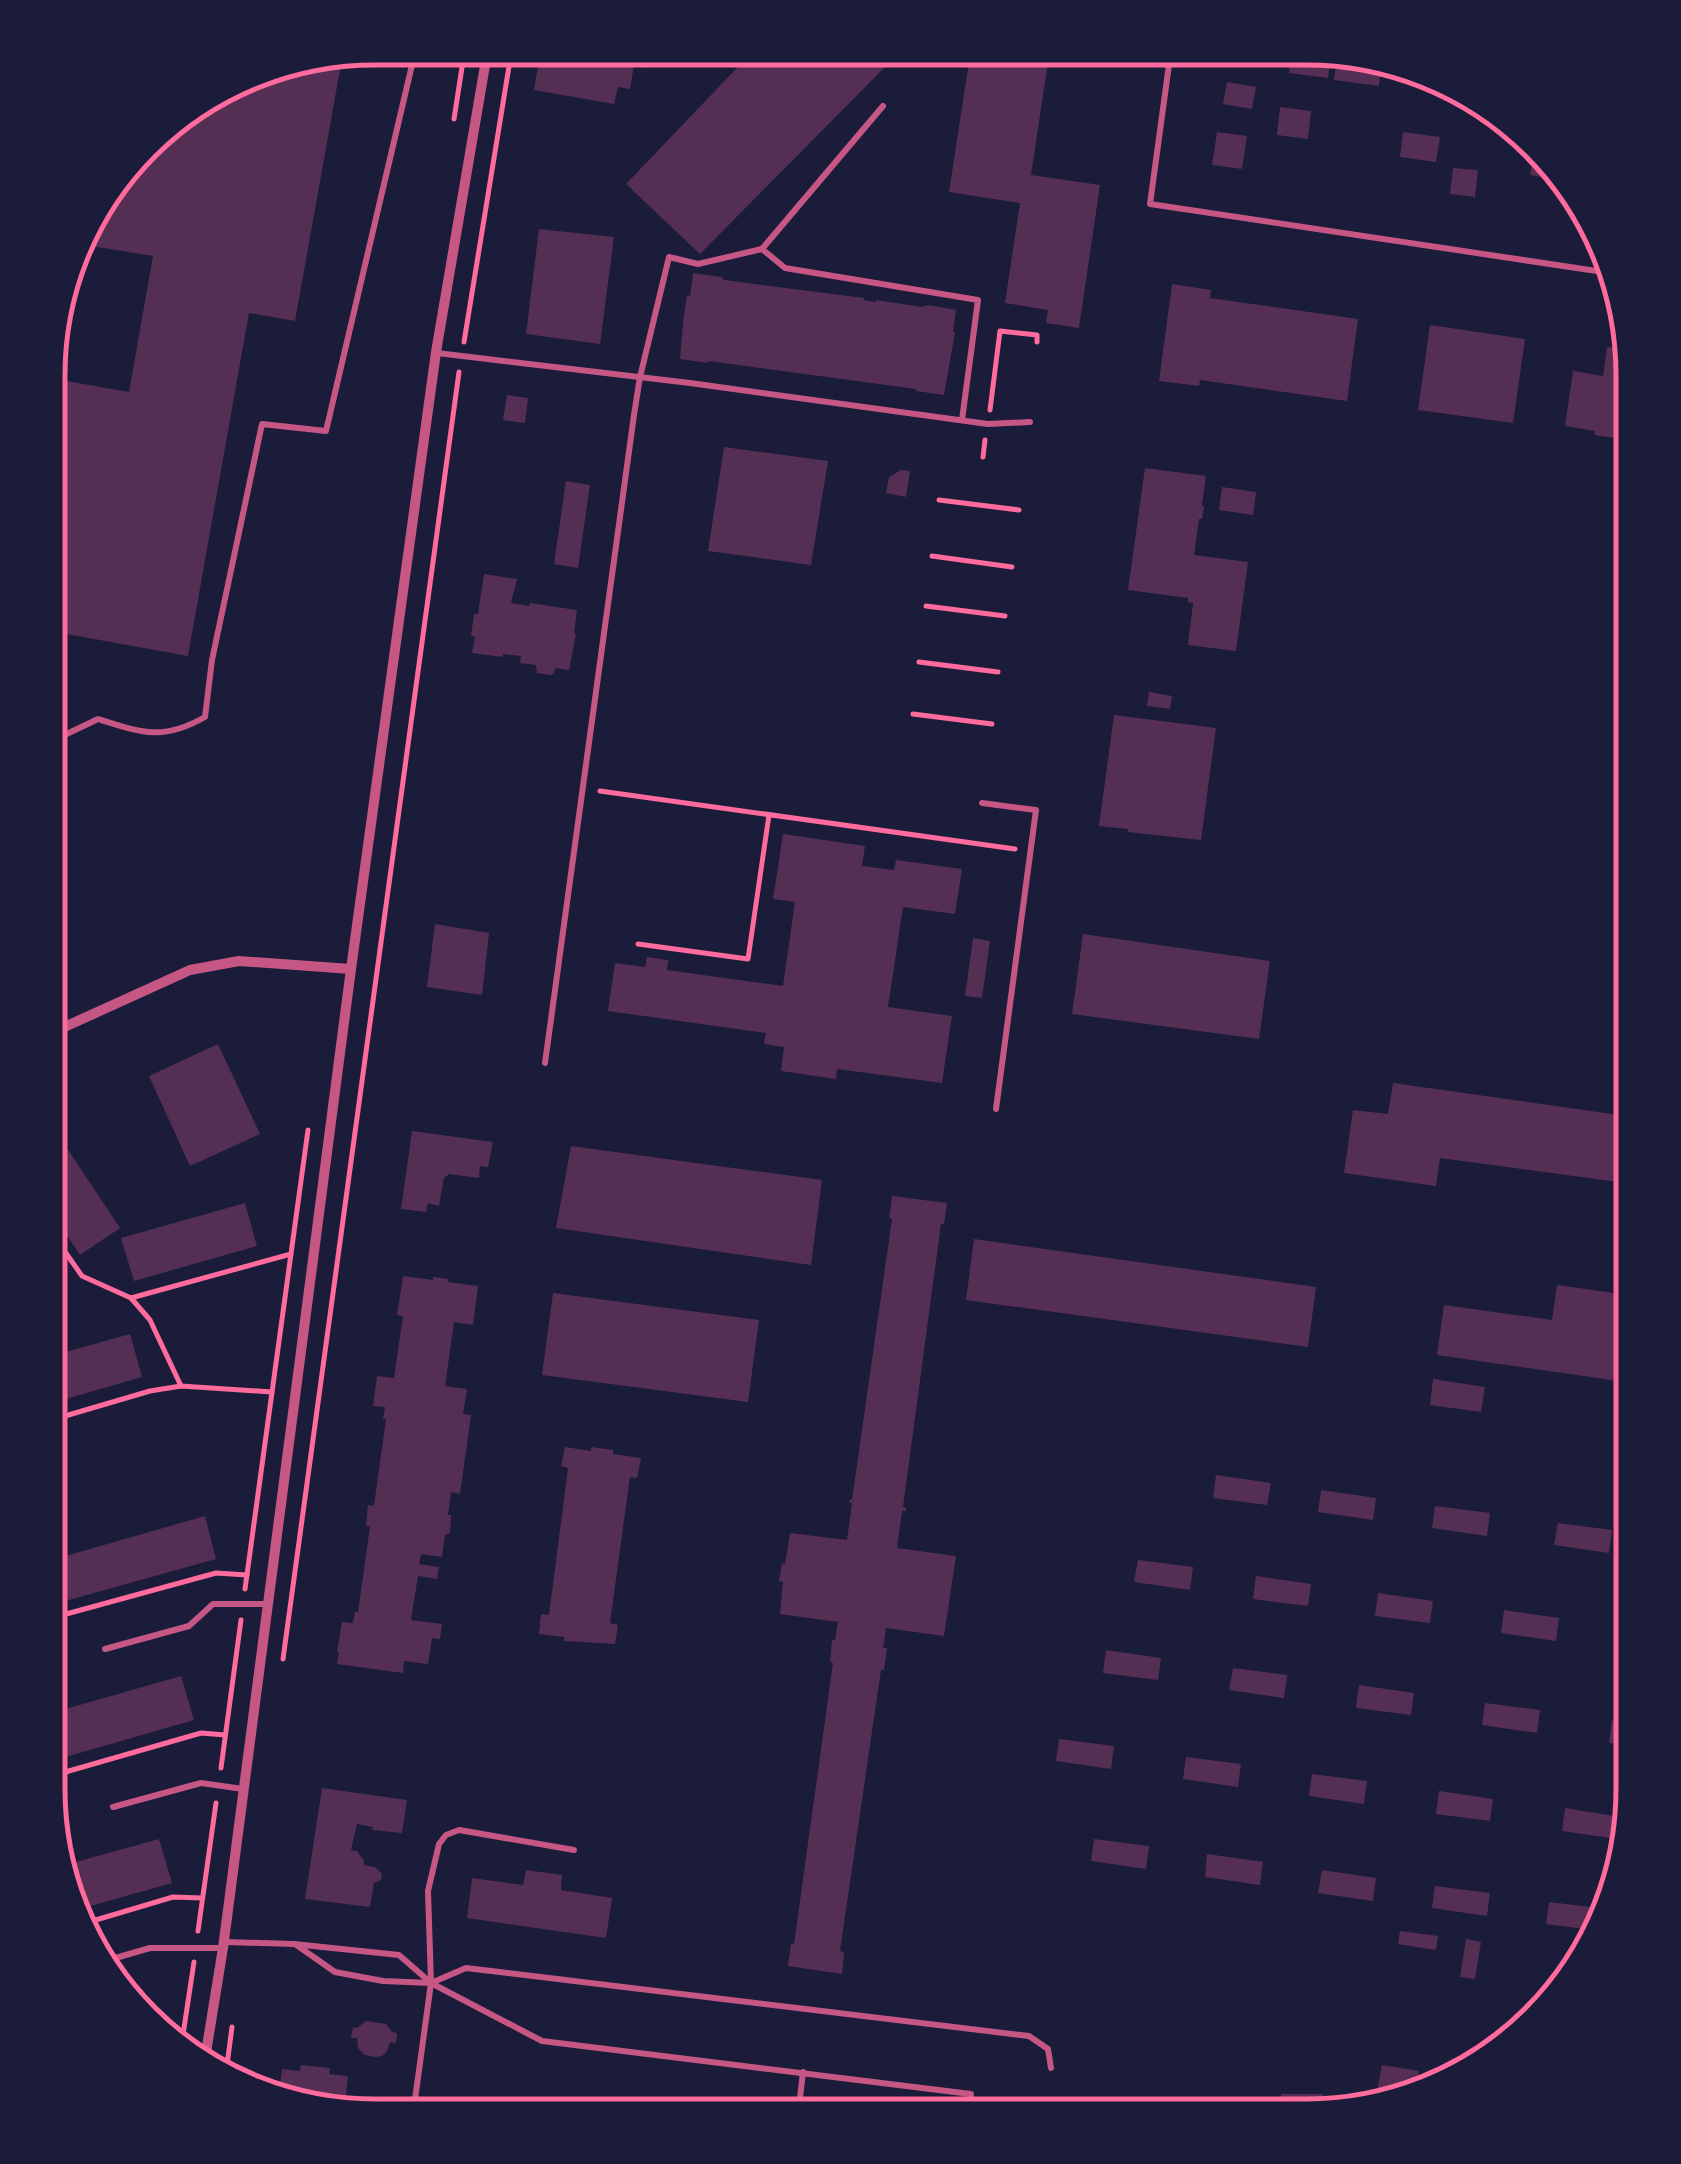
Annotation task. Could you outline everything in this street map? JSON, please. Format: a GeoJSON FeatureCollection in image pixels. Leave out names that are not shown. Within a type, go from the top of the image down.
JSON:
{"type":"FeatureCollection","features":[{"type":"Feature","properties":{"kind":"street"},"geometry":{"type":"LineString","coordinates":[[207,2049],[224,1945],[436,352],[485,65]]}},
{"type":"Feature","properties":{"kind":"street"},"geometry":{"type":"LineString","coordinates":[[65,1027],[190,970],[208,966],[238,961],[351,969]]}},
{"type":"Feature","properties":{"kind":"lane"},"geometry":{"type":"LineString","coordinates":[[65,735],[98,719],[134,731],[172,732],[205,716],[212,660],[262,424],[326,431],[412,65]]}},
{"type":"Feature","properties":{"kind":"lane"},"geometry":{"type":"LineString","coordinates":[[1169,65],[1150,204],[1597,271]]}},
{"type":"Feature","properties":{"kind":"lane"},"geometry":{"type":"LineString","coordinates":[[545,1063],[640,378],[669,257],[698,264],[762,249],[883,106]]}},
{"type":"Feature","properties":{"kind":"lane"},"geometry":{"type":"LineString","coordinates":[[762,249],[785,268],[978,300],[962,420]]}},
{"type":"Feature","properties":{"kind":"lane"},"geometry":{"type":"LineString","coordinates":[[436,352],[988,424],[1030,422]]}},
{"type":"Feature","properties":{"kind":"lane"},"geometry":{"type":"LineString","coordinates":[[982,803],[1036,810],[996,1108]]}},
{"type":"Feature","properties":{"kind":"lane"},"geometry":{"type":"LineString","coordinates":[[106,1649],[189,1626],[213,1604],[268,1604]]}},
{"type":"Feature","properties":{"kind":"lane"},"geometry":{"type":"LineString","coordinates":[[113,1807],[201,1783],[244,1790]]}},
{"type":"Feature","properties":{"kind":"lane"},"geometry":{"type":"LineString","coordinates":[[415,2098],[432,1982],[428,1891],[439,1844],[446,1835],[459,1830],[574,1850]]}},
{"type":"Feature","properties":{"kind":"lane"},"geometry":{"type":"LineString","coordinates":[[294,1944],[335,1972],[382,1981],[432,1982],[466,1968],[1029,2036],[1048,2049],[1050,2068]]}},
{"type":"Feature","properties":{"kind":"lane"},"geometry":{"type":"LineString","coordinates":[[116,1957],[150,1948],[294,1944],[399,1955],[432,1982],[542,2041],[971,2094],[970,2098]]}},
{"type":"Feature","properties":{"kind":"lane"},"geometry":{"type":"LineString","coordinates":[[800,2098],[803,2072]]}},
{"type":"Feature","properties":{"kind":"path"},"geometry":{"type":"LineString","coordinates":[[281,1672],[461,356],[509,65]]}},
{"type":"Feature","properties":{"kind":"path"},"geometry":{"type":"LineString","coordinates":[[983,457],[1000,331],[1038,335],[1037,342]]}},
{"type":"Feature","properties":{"kind":"path"},"geometry":{"type":"LineString","coordinates":[[939,500],[1018,510]]}},
{"type":"Feature","properties":{"kind":"path"},"geometry":{"type":"LineString","coordinates":[[932,556],[1012,567]]}},
{"type":"Feature","properties":{"kind":"path"},"geometry":{"type":"LineString","coordinates":[[926,606],[1006,616]]}},
{"type":"Feature","properties":{"kind":"path"},"geometry":{"type":"LineString","coordinates":[[919,662],[998,672]]}},
{"type":"Feature","properties":{"kind":"path"},"geometry":{"type":"LineString","coordinates":[[913,714],[992,724]]}},
{"type":"Feature","properties":{"kind":"path"},"geometry":{"type":"LineString","coordinates":[[582,788],[1031,852]]}},
{"type":"Feature","properties":{"kind":"path"},"geometry":{"type":"LineString","coordinates":[[638,944],[748,959],[769,815]]}},
{"type":"Feature","properties":{"kind":"path"},"geometry":{"type":"LineString","coordinates":[[183,2032],[308,1125]]}},
{"type":"Feature","properties":{"kind":"path"},"geometry":{"type":"LineString","coordinates":[[65,1252],[82,1276],[131,1298],[150,1320],[181,1386]]}},
{"type":"Feature","properties":{"kind":"path"},"geometry":{"type":"LineString","coordinates":[[131,1298],[291,1254]]}},
{"type":"Feature","properties":{"kind":"path"},"geometry":{"type":"LineString","coordinates":[[65,1416],[181,1386],[272,1392]]}},
{"type":"Feature","properties":{"kind":"path"},"geometry":{"type":"LineString","coordinates":[[65,1614],[216,1573],[247,1574]]}},
{"type":"Feature","properties":{"kind":"path"},"geometry":{"type":"LineString","coordinates":[[65,1772],[201,1733],[225,1736]]}},
{"type":"Feature","properties":{"kind":"path"},"geometry":{"type":"LineString","coordinates":[[95,1920],[173,1898],[203,1898]]}},
{"type":"Feature","properties":{"kind":"path"},"geometry":{"type":"LineString","coordinates":[[228,2061],[234,2018]]}},
{"type":"Feature","properties":{"kind":"building"},"geometry":{"type":"Polygon","coordinates":[[[538,65],[634,65],[630,89],[618,87],[614,104],[534,90],[538,65]]]}},
{"type":"Feature","properties":{"kind":"building"},"geometry":{"type":"Polygon","coordinates":[[[740,65],[887,65],[700,254],[626,184],[740,65]]]}},
{"type":"Feature","properties":{"kind":"building"},"geometry":{"type":"Polygon","coordinates":[[[969,65],[1048,65],[1031,175],[1100,185],[1079,328],[1046,323],[1048,310],[1005,303],[1020,203],[949,192],[969,65]]]}},
{"type":"Feature","properties":{"kind":"building"},"geometry":{"type":"Polygon","coordinates":[[[1290,65],[1329,67],[1328,78],[1289,73],[1290,65]]]}},
{"type":"Feature","properties":{"kind":"building"},"geometry":{"type":"Polygon","coordinates":[[[1336,67],[1380,75],[1379,86],[1334,80],[1336,67]]]}},
{"type":"Feature","properties":{"kind":"building"},"geometry":{"type":"Polygon","coordinates":[[[340,68],[295,321],[249,313],[188,656],[65,634],[65,381],[129,392],[153,256],[94,246],[107,220],[142,171],[186,129],[238,97],[275,81],[340,68]]]}},
{"type":"Feature","properties":{"kind":"building"},"geometry":{"type":"Polygon","coordinates":[[[1227,82],[1256,87],[1252,109],[1223,104],[1227,82]]]}},
{"type":"Feature","properties":{"kind":"building"},"geometry":{"type":"Polygon","coordinates":[[[1280,107],[1311,111],[1308,139],[1277,135],[1280,107]]]}},
{"type":"Feature","properties":{"kind":"building"},"geometry":{"type":"Polygon","coordinates":[[[1217,132],[1247,136],[1242,169],[1212,165],[1217,132]]]}},
{"type":"Feature","properties":{"kind":"building"},"geometry":{"type":"Polygon","coordinates":[[[1403,132],[1440,137],[1436,162],[1400,157],[1403,132]]]}},
{"type":"Feature","properties":{"kind":"building"},"geometry":{"type":"Polygon","coordinates":[[[1532,164],[1544,178],[1530,175],[1532,164]]]}},
{"type":"Feature","properties":{"kind":"building"},"geometry":{"type":"Polygon","coordinates":[[[1453,168],[1478,170],[1475,197],[1450,194],[1453,168]]]}},
{"type":"Feature","properties":{"kind":"building"},"geometry":{"type":"Polygon","coordinates":[[[539,229],[614,237],[600,344],[526,334],[539,229]]]}},
{"type":"Feature","properties":{"kind":"building"},"geometry":{"type":"Polygon","coordinates":[[[693,273],[876,302],[956,310],[944,395],[680,359],[693,273]]]}},
{"type":"Feature","properties":{"kind":"building"},"geometry":{"type":"Polygon","coordinates":[[[1172,284],[1211,290],[1210,298],[1358,319],[1347,401],[1200,380],[1199,386],[1159,381],[1172,284]]]}},
{"type":"Feature","properties":{"kind":"building"},"geometry":{"type":"Polygon","coordinates":[[[1430,325],[1525,339],[1513,423],[1418,410],[1430,325]]]}},
{"type":"Feature","properties":{"kind":"building"},"geometry":{"type":"Polygon","coordinates":[[[1607,347],[1614,348],[1616,438],[1565,426],[1573,371],[1603,376],[1607,347]]]}},
{"type":"Feature","properties":{"kind":"building"},"geometry":{"type":"Polygon","coordinates":[[[507,395],[528,398],[525,423],[503,420],[507,395]]]}},
{"type":"Feature","properties":{"kind":"building"},"geometry":{"type":"Polygon","coordinates":[[[724,447],[828,461],[811,565],[708,551],[724,447]]]}},
{"type":"Feature","properties":{"kind":"building"},"geometry":{"type":"Polygon","coordinates":[[[1145,468],[1206,476],[1194,555],[1248,562],[1236,651],[1188,645],[1193,603],[1188,598],[1128,590],[1145,468]]]}},
{"type":"Feature","properties":{"kind":"building"},"geometry":{"type":"Polygon","coordinates":[[[901,470],[910,471],[906,497],[886,493],[889,477],[901,470]]]}},
{"type":"Feature","properties":{"kind":"building"},"geometry":{"type":"Polygon","coordinates":[[[566,481],[590,485],[578,568],[554,564],[566,481]]]}},
{"type":"Feature","properties":{"kind":"building"},"geometry":{"type":"Polygon","coordinates":[[[1222,487],[1256,492],[1253,515],[1219,510],[1222,487]]]}},
{"type":"Feature","properties":{"kind":"building"},"geometry":{"type":"Polygon","coordinates":[[[484,574],[517,579],[511,603],[577,610],[569,670],[555,668],[551,675],[537,673],[536,665],[520,663],[521,656],[472,653],[474,614],[478,614],[484,574]]]}},
{"type":"Feature","properties":{"kind":"building"},"geometry":{"type":"Polygon","coordinates":[[[1149,692],[1172,696],[1170,709],[1147,706],[1149,692]]]}},
{"type":"Feature","properties":{"kind":"building"},"geometry":{"type":"Polygon","coordinates":[[[1114,715],[1216,728],[1201,840],[1099,826],[1114,715]]]}},
{"type":"Feature","properties":{"kind":"building"},"geometry":{"type":"Polygon","coordinates":[[[783,834],[865,846],[862,866],[894,870],[896,860],[962,869],[955,914],[903,907],[888,1007],[952,1016],[942,1083],[837,1069],[836,1079],[781,1071],[784,1047],[764,1044],[766,1033],[608,1011],[615,963],[645,967],[647,957],[668,960],[667,970],[783,986],[795,902],[773,899],[783,834]]]}},
{"type":"Feature","properties":{"kind":"building"},"geometry":{"type":"Polygon","coordinates":[[[435,924],[489,933],[482,995],[427,987],[435,924]]]}},
{"type":"Feature","properties":{"kind":"building"},"geometry":{"type":"Polygon","coordinates":[[[1083,934],[1270,961],[1259,1039],[1072,1014],[1083,934]]]}},
{"type":"Feature","properties":{"kind":"building"},"geometry":{"type":"Polygon","coordinates":[[[973,938],[990,941],[982,998],[965,996],[973,938]]]}},
{"type":"Feature","properties":{"kind":"building"},"geometry":{"type":"Polygon","coordinates":[[[218,1044],[260,1134],[190,1166],[149,1076],[218,1044]]]}},
{"type":"Feature","properties":{"kind":"building"},"geometry":{"type":"Polygon","coordinates":[[[1393,1083],[1615,1115],[1615,1182],[1440,1158],[1436,1186],[1344,1173],[1353,1110],[1388,1114],[1393,1083]]]}},
{"type":"Feature","properties":{"kind":"building"},"geometry":{"type":"Polygon","coordinates":[[[412,1131],[493,1142],[488,1167],[480,1166],[479,1178],[449,1174],[444,1178],[439,1206],[428,1203],[426,1212],[401,1209],[412,1131]]]}},
{"type":"Feature","properties":{"kind":"building"},"geometry":{"type":"Polygon","coordinates":[[[65,1145],[120,1228],[80,1255],[65,1232],[65,1145]]]}},
{"type":"Feature","properties":{"kind":"building"},"geometry":{"type":"Polygon","coordinates":[[[571,1146],[822,1180],[811,1265],[556,1228],[571,1146]]]}},
{"type":"Feature","properties":{"kind":"building"},"geometry":{"type":"Polygon","coordinates":[[[892,1196],[947,1203],[903,1507],[906,1511],[902,1511],[897,1548],[956,1556],[944,1636],[886,1628],[884,1670],[840,1951],[844,1952],[842,1974],[788,1966],[833,1663],[832,1640],[838,1622],[780,1614],[783,1582],[779,1581],[790,1533],[847,1540],[892,1196]]]}},
{"type":"Feature","properties":{"kind":"building"},"geometry":{"type":"Polygon","coordinates":[[[245,1203],[257,1246],[134,1281],[121,1238],[245,1203]]]}},
{"type":"Feature","properties":{"kind":"building"},"geometry":{"type":"Polygon","coordinates":[[[974,1239],[1316,1287],[1308,1347],[966,1300],[974,1239]]]}},
{"type":"Feature","properties":{"kind":"building"},"geometry":{"type":"Polygon","coordinates":[[[403,1276],[478,1286],[473,1325],[454,1322],[445,1386],[467,1389],[463,1414],[471,1415],[460,1494],[451,1492],[450,1533],[445,1535],[442,1557],[421,1554],[419,1564],[439,1567],[437,1579],[418,1576],[411,1620],[442,1624],[440,1639],[432,1638],[428,1664],[404,1661],[403,1673],[337,1664],[337,1651],[342,1622],[353,1623],[358,1612],[370,1526],[366,1526],[368,1505],[374,1506],[386,1419],[385,1407],[373,1406],[377,1376],[394,1378],[403,1316],[397,1315],[403,1276]]]}},
{"type":"Feature","properties":{"kind":"building"},"geometry":{"type":"Polygon","coordinates":[[[1557,1285],[1615,1293],[1615,1380],[1437,1355],[1444,1305],[1552,1320],[1557,1285]]]}},
{"type":"Feature","properties":{"kind":"building"},"geometry":{"type":"Polygon","coordinates":[[[553,1293],[759,1320],[748,1402],[542,1375],[553,1293]]]}},
{"type":"Feature","properties":{"kind":"building"},"geometry":{"type":"Polygon","coordinates":[[[130,1334],[142,1377],[65,1399],[65,1352],[130,1334]]]}},
{"type":"Feature","properties":{"kind":"building"},"geometry":{"type":"Polygon","coordinates":[[[1433,1379],[1485,1387],[1481,1412],[1430,1405],[1433,1379]]]}},
{"type":"Feature","properties":{"kind":"building"},"geometry":{"type":"Polygon","coordinates":[[[565,1447],[613,1450],[613,1454],[641,1458],[637,1478],[630,1477],[610,1623],[618,1625],[615,1644],[564,1641],[564,1637],[539,1634],[541,1614],[549,1615],[568,1468],[561,1466],[565,1447]]]}},
{"type":"Feature","properties":{"kind":"building"},"geometry":{"type":"Polygon","coordinates":[[[1216,1475],[1271,1483],[1267,1505],[1213,1498],[1216,1475]]]}},
{"type":"Feature","properties":{"kind":"building"},"geometry":{"type":"Polygon","coordinates":[[[1321,1490],[1376,1498],[1373,1520],[1318,1512],[1321,1490]]]}},
{"type":"Feature","properties":{"kind":"building"},"geometry":{"type":"Polygon","coordinates":[[[1435,1506],[1490,1513],[1487,1536],[1432,1528],[1435,1506]]]}},
{"type":"Feature","properties":{"kind":"building"},"geometry":{"type":"Polygon","coordinates":[[[205,1516],[216,1559],[65,1601],[65,1556],[205,1516]]]}},
{"type":"Feature","properties":{"kind":"building"},"geometry":{"type":"Polygon","coordinates":[[[1558,1523],[1612,1530],[1609,1553],[1554,1545],[1558,1523]]]}},
{"type":"Feature","properties":{"kind":"building"},"geometry":{"type":"Polygon","coordinates":[[[1138,1560],[1193,1567],[1190,1590],[1134,1582],[1138,1560]]]}},
{"type":"Feature","properties":{"kind":"building"},"geometry":{"type":"Polygon","coordinates":[[[1256,1576],[1311,1584],[1308,1606],[1253,1599],[1256,1576]]]}},
{"type":"Feature","properties":{"kind":"building"},"geometry":{"type":"Polygon","coordinates":[[[1378,1593],[1433,1601],[1430,1623],[1375,1616],[1378,1593]]]}},
{"type":"Feature","properties":{"kind":"building"},"geometry":{"type":"Polygon","coordinates":[[[1504,1610],[1559,1618],[1556,1641],[1501,1633],[1504,1610]]]}},
{"type":"Feature","properties":{"kind":"building"},"geometry":{"type":"Polygon","coordinates":[[[1106,1650],[1161,1658],[1158,1680],[1103,1673],[1106,1650]]]}},
{"type":"Feature","properties":{"kind":"building"},"geometry":{"type":"Polygon","coordinates":[[[1233,1668],[1287,1675],[1284,1698],[1229,1690],[1233,1668]]]}},
{"type":"Feature","properties":{"kind":"building"},"geometry":{"type":"Polygon","coordinates":[[[181,1676],[194,1720],[65,1757],[65,1709],[181,1676]]]}},
{"type":"Feature","properties":{"kind":"building"},"geometry":{"type":"Polygon","coordinates":[[[1359,1685],[1414,1693],[1411,1715],[1356,1708],[1359,1685]]]}},
{"type":"Feature","properties":{"kind":"building"},"geometry":{"type":"Polygon","coordinates":[[[1485,1703],[1540,1710],[1537,1733],[1482,1725],[1485,1703]]]}},
{"type":"Feature","properties":{"kind":"building"},"geometry":{"type":"Polygon","coordinates":[[[1612,1720],[1615,1720],[1615,1744],[1609,1743],[1612,1720]]]}},
{"type":"Feature","properties":{"kind":"building"},"geometry":{"type":"Polygon","coordinates":[[[1059,1739],[1114,1746],[1111,1769],[1056,1761],[1059,1739]]]}},
{"type":"Feature","properties":{"kind":"building"},"geometry":{"type":"Polygon","coordinates":[[[1186,1757],[1241,1764],[1238,1787],[1183,1779],[1186,1757]]]}},
{"type":"Feature","properties":{"kind":"building"},"geometry":{"type":"Polygon","coordinates":[[[1312,1774],[1367,1781],[1364,1804],[1309,1796],[1312,1774]]]}},
{"type":"Feature","properties":{"kind":"building"},"geometry":{"type":"Polygon","coordinates":[[[322,1788],[407,1800],[402,1833],[357,1824],[351,1850],[357,1851],[364,1865],[375,1867],[382,1874],[381,1880],[374,1883],[370,1907],[305,1899],[322,1788]]]}},
{"type":"Feature","properties":{"kind":"building"},"geometry":{"type":"Polygon","coordinates":[[[1439,1791],[1493,1799],[1490,1821],[1436,1814],[1439,1791]]]}},
{"type":"Feature","properties":{"kind":"building"},"geometry":{"type":"Polygon","coordinates":[[[1565,1808],[1614,1816],[1611,1838],[1562,1831],[1565,1808]]]}},
{"type":"Feature","properties":{"kind":"building"},"geometry":{"type":"Polygon","coordinates":[[[159,1839],[172,1883],[88,1906],[75,1862],[159,1839]]]}},
{"type":"Feature","properties":{"kind":"building"},"geometry":{"type":"Polygon","coordinates":[[[1094,1839],[1149,1846],[1146,1869],[1091,1861],[1094,1839]]]}},
{"type":"Feature","properties":{"kind":"building"},"geometry":{"type":"Polygon","coordinates":[[[1207,1854],[1263,1862],[1260,1885],[1205,1877],[1207,1854]]]}},
{"type":"Feature","properties":{"kind":"building"},"geometry":{"type":"Polygon","coordinates":[[[526,1870],[562,1875],[561,1890],[612,1898],[606,1938],[467,1918],[472,1878],[523,1885],[526,1870]]]}},
{"type":"Feature","properties":{"kind":"building"},"geometry":{"type":"Polygon","coordinates":[[[1322,1870],[1376,1878],[1373,1901],[1318,1893],[1322,1870]]]}},
{"type":"Feature","properties":{"kind":"building"},"geometry":{"type":"Polygon","coordinates":[[[1435,1886],[1490,1893],[1487,1916],[1432,1908],[1435,1886]]]}},
{"type":"Feature","properties":{"kind":"building"},"geometry":{"type":"Polygon","coordinates":[[[1549,1902],[1592,1907],[1582,1929],[1546,1924],[1549,1902]]]}},
{"type":"Feature","properties":{"kind":"building"},"geometry":{"type":"Polygon","coordinates":[[[1400,1931],[1438,1936],[1436,1950],[1398,1944],[1400,1931]]]}},
{"type":"Feature","properties":{"kind":"building"},"geometry":{"type":"Polygon","coordinates":[[[1466,1939],[1481,1942],[1475,1979],[1460,1977],[1466,1939]]]}},
{"type":"Feature","properties":{"kind":"building"},"geometry":{"type":"Polygon","coordinates":[[[366,2021],[386,2024],[397,2033],[396,2043],[390,2042],[382,2056],[365,2055],[358,2048],[357,2038],[351,2038],[353,2027],[366,2021]]]}},
{"type":"Feature","properties":{"kind":"building"},"geometry":{"type":"Polygon","coordinates":[[[301,2065],[330,2068],[329,2074],[348,2076],[346,2097],[280,2084],[282,2069],[300,2071],[301,2065]]]}},
{"type":"Feature","properties":{"kind":"building"},"geometry":{"type":"Polygon","coordinates":[[[1382,2065],[1419,2071],[1418,2077],[1377,2090],[1382,2065]]]}},
{"type":"Feature","properties":{"kind":"building"},"geometry":{"type":"Polygon","coordinates":[[[1281,2094],[1323,2094],[1323,2098],[1281,2098],[1281,2094]]]}}]}
